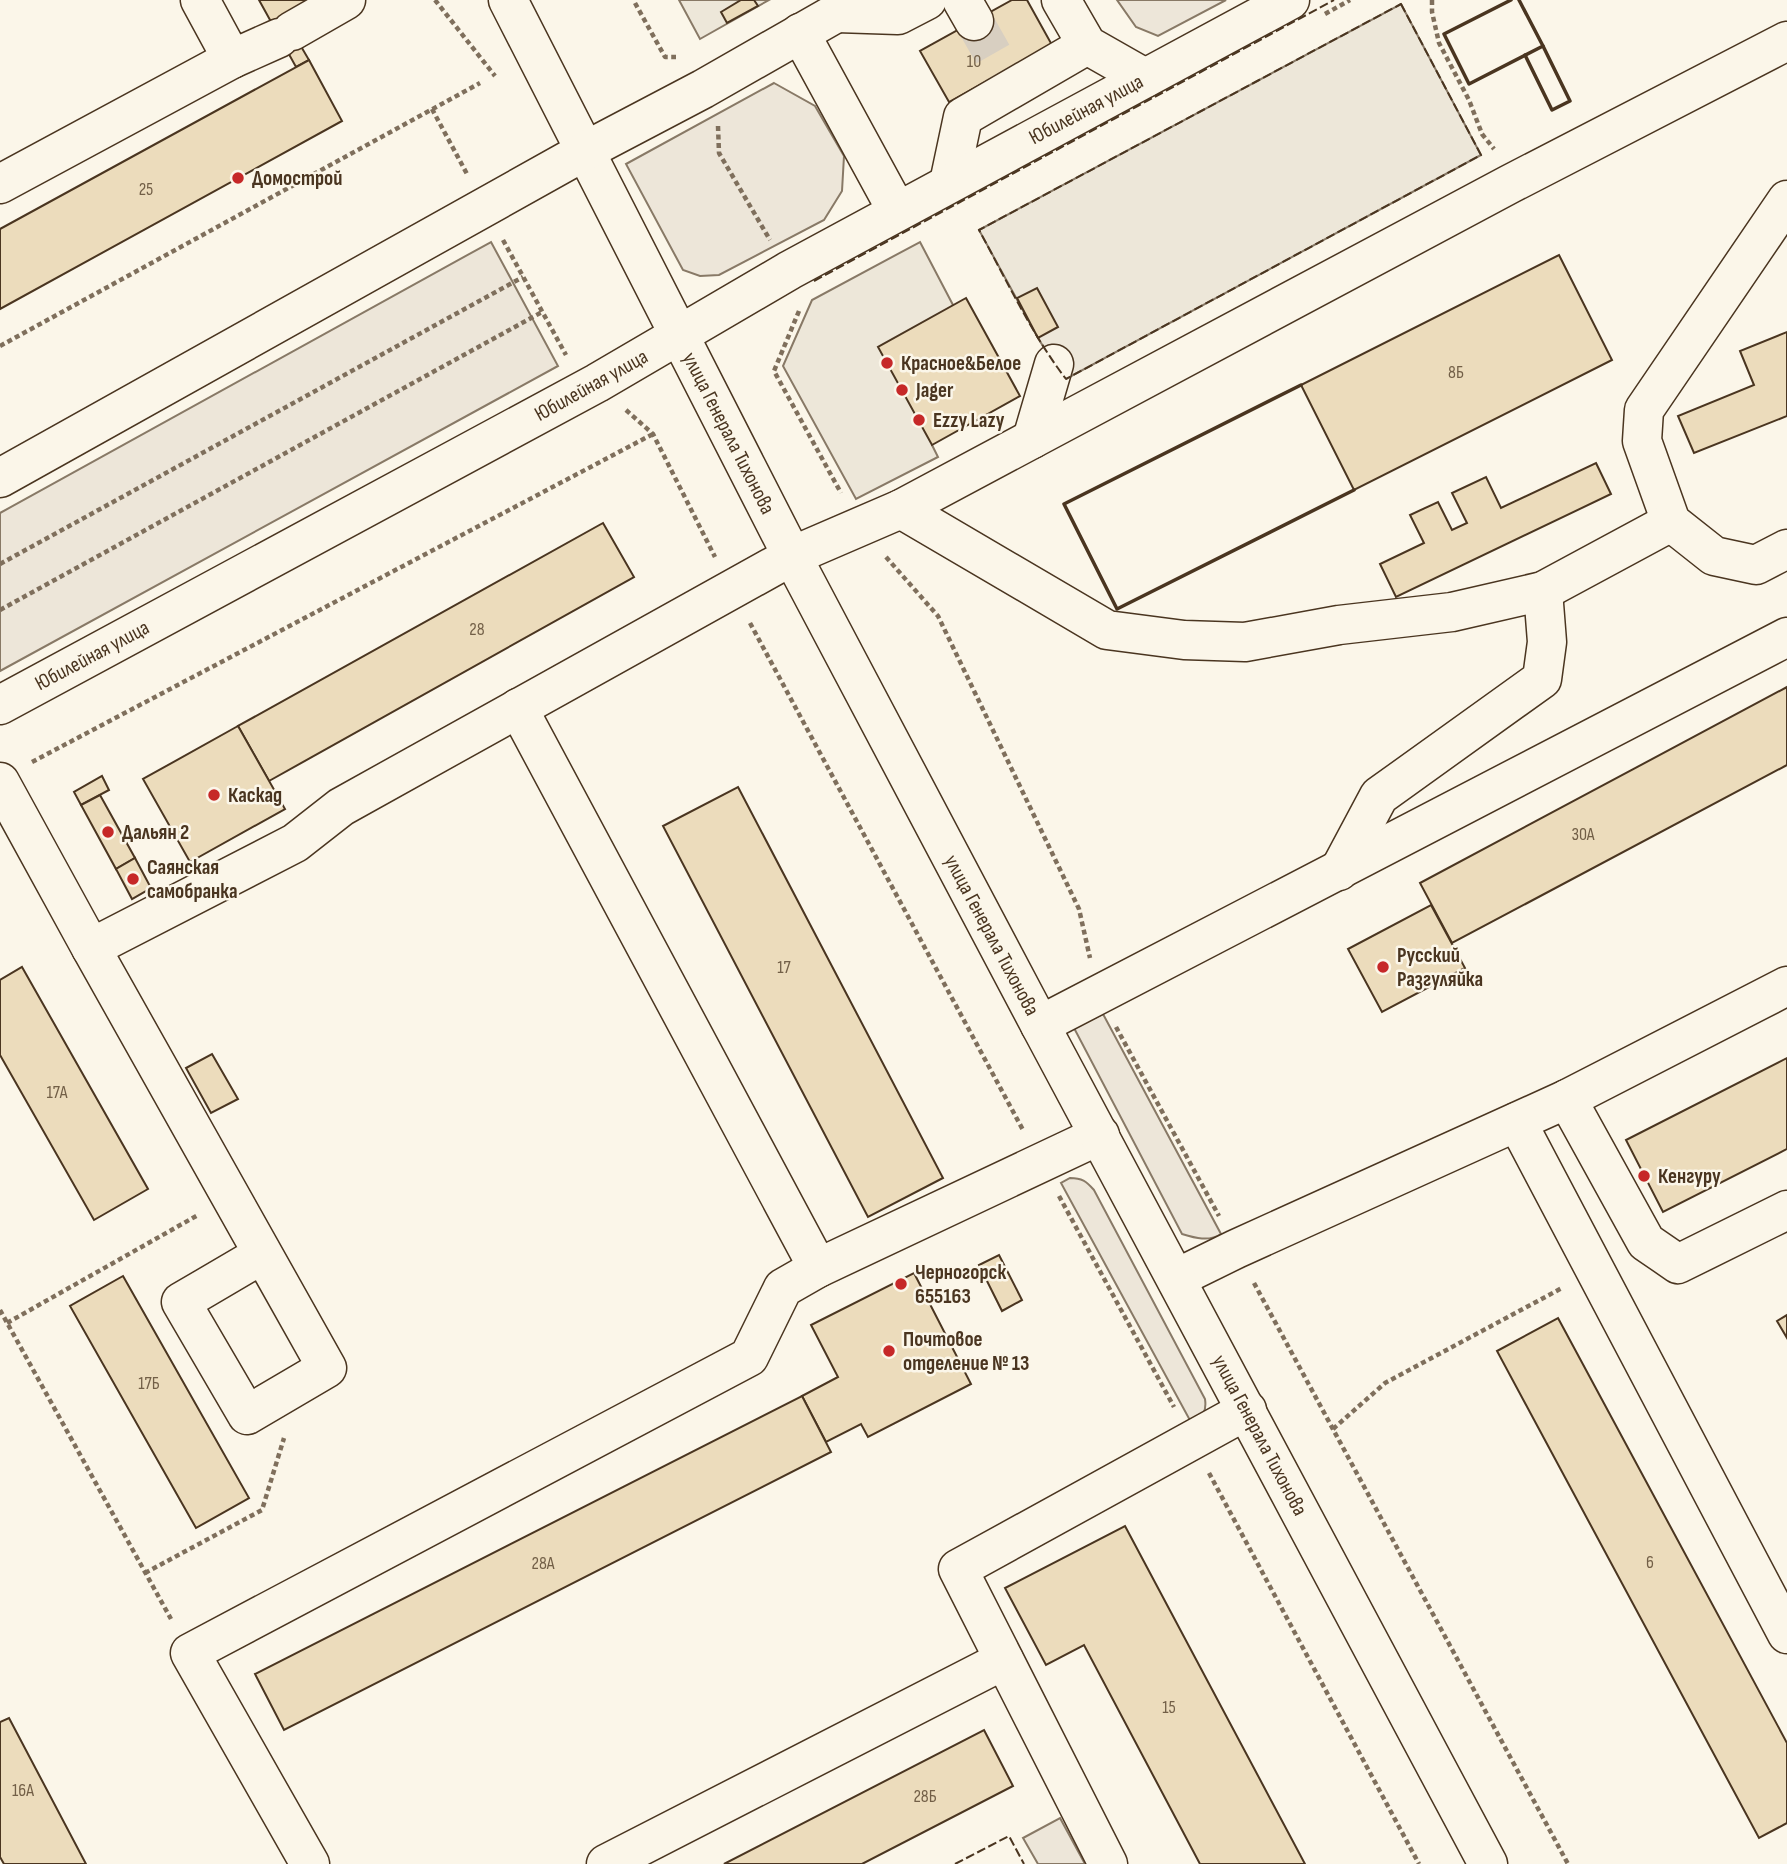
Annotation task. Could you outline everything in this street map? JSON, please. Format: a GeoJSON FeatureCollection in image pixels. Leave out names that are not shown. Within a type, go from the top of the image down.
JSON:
{"type":"FeatureCollection","features":[{"type":"Feature","properties":{"kind":"main road"},"geometry":{"type":"LineString","coordinates":[[200,0],[232,59]]}},
{"type":"Feature","properties":{"kind":"main road"},"geometry":{"type":"LineString","coordinates":[[0,184],[346,0]]}},
{"type":"Feature","properties":{"kind":"main road","name":"улица Генерала Тихонова"},"geometry":{"type":"LineString","coordinates":[[508,0],[792,556],[1488,1864]]}},
{"type":"Feature","properties":{"kind":"main road"},"geometry":{"type":"LineString","coordinates":[[0,478],[848,6],[898,15],[927,0]]}},
{"type":"Feature","properties":{"kind":"main road"},"geometry":{"type":"LineString","coordinates":[[1061,0],[1087,45],[1145,78]]}},
{"type":"Feature","properties":{"kind":"main road","name":"Юбилейная улица"},"geometry":{"type":"LineString","coordinates":[[0,705],[597,383],[790,270],[1290,0]]}},
{"type":"Feature","properties":{"kind":"main road"},"geometry":{"type":"LineString","coordinates":[[800,33],[897,211]]}},
{"type":"Feature","properties":{"kind":"main road"},"geometry":{"type":"LineString","coordinates":[[90,947],[295,843],[341,807],[792,556],[901,509],[1510,184],[1787,41]]}},
{"type":"Feature","properties":{"kind":"main road"},"geometry":{"type":"LineString","coordinates":[[949,183],[963,117],[1007,80],[1087,45]]}},
{"type":"Feature","properties":{"kind":"main road"},"geometry":{"type":"LineString","coordinates":[[1787,200],[1644,410],[1642,441],[1671,522],[1714,556],[1756,565],[1787,549]]}},
{"type":"Feature","properties":{"kind":"main road"},"geometry":{"type":"LineString","coordinates":[[1032,439],[1054,364]]}},
{"type":"Feature","properties":{"kind":"main road"},"geometry":{"type":"LineString","coordinates":[[901,509],[1107,630],[1184,640],[1245,642],[1339,625],[1452,612],[1543,592],[1671,522]]}},
{"type":"Feature","properties":{"kind":"main road"},"geometry":{"type":"LineString","coordinates":[[1339,871],[1379,796],[1542,678],[1547,642],[1543,592]]}},
{"type":"Feature","properties":{"kind":"main road"},"geometry":{"type":"LineString","coordinates":[[1040,1025],[1787,637]]}},
{"type":"Feature","properties":{"kind":"main road"},"geometry":{"type":"LineString","coordinates":[[518,708],[818,1268]]}},
{"type":"Feature","properties":{"kind":"main road"},"geometry":{"type":"LineString","coordinates":[[12,774],[9,819],[90,947],[230,1197],[263,1254],[327,1368],[247,1415],[181,1302],[263,1254]]}},
{"type":"Feature","properties":{"kind":"main road"},"geometry":{"type":"LineString","coordinates":[[1177,1278],[1567,1099],[1787,986]]}},
{"type":"Feature","properties":{"kind":"main road"},"geometry":{"type":"LineString","coordinates":[[1567,1099],[1646,1242],[1678,1264],[1787,1210]]}},
{"type":"Feature","properties":{"kind":"main road"},"geometry":{"type":"LineString","coordinates":[[1517,1122],[1787,1634]]}},
{"type":"Feature","properties":{"kind":"main road"},"geometry":{"type":"LineString","coordinates":[[310,1864],[190,1653],[749,1357],[783,1288],[818,1268],[1100,1135]]}},
{"type":"Feature","properties":{"kind":"main road"},"geometry":{"type":"LineString","coordinates":[[1108,1864],[958,1569],[1247,1410]]}},
{"type":"Feature","properties":{"kind":"main road"},"geometry":{"type":"LineString","coordinates":[[606,1864],[1004,1660]]}},
{"type":"Feature","properties":{"kind":"path"},"geometry":{"type":"LineString","coordinates":[[435,0],[495,76]]}},
{"type":"Feature","properties":{"kind":"path"},"geometry":{"type":"LineString","coordinates":[[1432,0],[1439,43],[1469,100],[1482,134],[1497,154],[1510,184]]}},
{"type":"Feature","properties":{"kind":"path"},"geometry":{"type":"LineString","coordinates":[[635,3],[665,57],[686,57]]}},
{"type":"Feature","properties":{"kind":"path"},"geometry":{"type":"LineString","coordinates":[[0,346],[480,83]]}},
{"type":"Feature","properties":{"kind":"path"},"geometry":{"type":"LineString","coordinates":[[12,774],[653,434],[597,383],[570,364],[432,109]]}},
{"type":"Feature","properties":{"kind":"path"},"geometry":{"type":"LineString","coordinates":[[717,114],[719,153],[775,249]]}},
{"type":"Feature","properties":{"kind":"path"},"geometry":{"type":"LineString","coordinates":[[0,564],[523,277]]}},
{"type":"Feature","properties":{"kind":"path"},"geometry":{"type":"LineString","coordinates":[[0,610],[542,312]]}},
{"type":"Feature","properties":{"kind":"path"},"geometry":{"type":"LineString","coordinates":[[774,371],[860,527],[939,616],[1079,909],[1098,995],[1568,1864]]}},
{"type":"Feature","properties":{"kind":"path"},"geometry":{"type":"LineString","coordinates":[[7,1323],[230,1197]]}},
{"type":"Feature","properties":{"kind":"path"},"geometry":{"type":"LineString","coordinates":[[1333,1430],[1385,1383],[1596,1270]]}},
{"type":"Feature","properties":{"kind":"path"},"geometry":{"type":"LineString","coordinates":[[0,1310],[190,1653]]}},
{"type":"Feature","properties":{"kind":"path"},"geometry":{"type":"LineString","coordinates":[[145,1573],[262,1510],[300,1384]]}},
{"type":"Feature","properties":{"kind":"shaded area"},"geometry":{"type":"Polygon","coordinates":[[[679,0],[769,0],[700,39],[679,0]]]}},
{"type":"Feature","properties":{"kind":"shaded area"},"geometry":{"type":"Polygon","coordinates":[[[1117,0],[1226,0],[1158,36],[1136,27],[1117,0]]]}},
{"type":"Feature","properties":{"kind":"shaded area"},"geometry":{"type":"Polygon","coordinates":[[[1401,4],[1481,155],[1066,379],[1038,338],[979,230],[1401,4]]]}},
{"type":"Feature","properties":{"kind":"shaded area"},"geometry":{"type":"Polygon","coordinates":[[[774,83],[815,106],[844,156],[842,191],[824,220],[719,275],[700,276],[683,270],[626,164],[774,83]]]}},
{"type":"Feature","properties":{"kind":"shaded area"},"geometry":{"type":"Polygon","coordinates":[[[491,242],[558,366],[0,671],[0,513],[491,242]]]}},
{"type":"Feature","properties":{"kind":"shaded area"},"geometry":{"type":"Polygon","coordinates":[[[920,242],[953,305],[932,445],[938,457],[856,499],[783,366],[812,300],[920,242]]]}},
{"type":"Feature","properties":{"kind":"shaded area"},"geometry":{"type":"Polygon","coordinates":[[[1103,1014],[1221,1234],[1202,1238],[1182,1234],[1074,1028],[1103,1014]]]}},
{"type":"Feature","properties":{"kind":"shaded area"},"geometry":{"type":"Polygon","coordinates":[[[1070,1178],[1084,1181],[1094,1190],[1205,1399],[1203,1414],[1192,1424],[1061,1183],[1070,1178]]]}},
{"type":"Feature","properties":{"kind":"shaded area"},"geometry":{"type":"Polygon","coordinates":[[[1060,1818],[1085,1864],[1038,1864],[1023,1838],[1060,1818]]]}},
{"type":"Feature","properties":{"kind":"building"},"geometry":{"type":"Polygon","coordinates":[[[259,0],[311,0],[292,31],[309,60],[296,67],[259,0]]]}},
{"type":"Feature","properties":{"kind":"building"},"geometry":{"type":"Polygon","coordinates":[[[741,0],[754,0],[758,6],[727,23],[721,12],[741,0]]]}},
{"type":"Feature","properties":{"kind":"building"},"geometry":{"type":"Polygon","coordinates":[[[1012,0],[1027,0],[1052,45],[949,102],[920,51],[1012,0]]]}},
{"type":"Feature","properties":{"kind":"building"},"geometry":{"type":"Polygon","coordinates":[[[309,60],[342,121],[0,309],[0,229],[309,60]]]}},
{"type":"Feature","properties":{"kind":"building"},"geometry":{"type":"Polygon","coordinates":[[[1559,255],[1612,360],[1354,490],[1301,385],[1559,255]]]}},
{"type":"Feature","properties":{"kind":"building"},"geometry":{"type":"Polygon","coordinates":[[[1037,288],[1058,327],[1038,338],[1017,298],[1037,288]]]}},
{"type":"Feature","properties":{"kind":"building"},"geometry":{"type":"Polygon","coordinates":[[[966,298],[1020,396],[932,445],[878,347],[966,298]]]}},
{"type":"Feature","properties":{"kind":"building"},"geometry":{"type":"Polygon","coordinates":[[[1787,332],[1787,416],[1694,453],[1678,416],[1754,385],[1740,351],[1787,332]]]}},
{"type":"Feature","properties":{"kind":"building"},"geometry":{"type":"Polygon","coordinates":[[[1596,463],[1611,494],[1396,597],[1380,564],[1424,543],[1410,515],[1438,502],[1452,530],[1467,523],[1452,493],[1486,477],[1501,508],[1596,463]]]}},
{"type":"Feature","properties":{"kind":"building"},"geometry":{"type":"Polygon","coordinates":[[[603,523],[634,577],[269,781],[238,726],[603,523]]]}},
{"type":"Feature","properties":{"kind":"building"},"geometry":{"type":"Polygon","coordinates":[[[1787,687],[1787,765],[1452,943],[1420,883],[1787,687]]]}},
{"type":"Feature","properties":{"kind":"building","name":"Каскад"},"geometry":{"type":"Polygon","coordinates":[[[238,726],[285,809],[190,862],[143,779],[238,726]]]}},
{"type":"Feature","properties":{"kind":"building"},"geometry":{"type":"Polygon","coordinates":[[[102,776],[109,790],[81,805],[74,792],[102,776]]]}},
{"type":"Feature","properties":{"kind":"building"},"geometry":{"type":"Polygon","coordinates":[[[738,787],[943,1178],[868,1217],[663,826],[738,787]]]}},
{"type":"Feature","properties":{"kind":"building","name":"Дальян 2"},"geometry":{"type":"Polygon","coordinates":[[[100,795],[135,858],[116,869],[81,805],[100,795]]]}},
{"type":"Feature","properties":{"kind":"building","name":"Саянская самобранка"},"geometry":{"type":"Polygon","coordinates":[[[135,858],[151,888],[132,899],[116,869],[135,858]]]}},
{"type":"Feature","properties":{"kind":"building"},"geometry":{"type":"Polygon","coordinates":[[[1431,905],[1465,968],[1382,1012],[1348,949],[1431,905]]]}},
{"type":"Feature","properties":{"kind":"building"},"geometry":{"type":"Polygon","coordinates":[[[22,967],[148,1189],[94,1220],[0,1055],[0,980],[22,967]]]}},
{"type":"Feature","properties":{"kind":"building"},"geometry":{"type":"Polygon","coordinates":[[[212,1054],[238,1099],[211,1113],[186,1068],[212,1054]]]}},
{"type":"Feature","properties":{"kind":"building"},"geometry":{"type":"Polygon","coordinates":[[[1787,1058],[1787,1149],[1663,1212],[1626,1140],[1787,1058]]]}},
{"type":"Feature","properties":{"kind":"building"},"geometry":{"type":"Polygon","coordinates":[[[999,1255],[1022,1300],[1002,1311],[979,1265],[999,1255]]]}},
{"type":"Feature","properties":{"kind":"building","name":"Почтовое отделение № 13"},"geometry":{"type":"Polygon","coordinates":[[[914,1273],[971,1384],[868,1437],[861,1424],[826,1442],[802,1396],[838,1377],[811,1325],[914,1273]]]}},
{"type":"Feature","properties":{"kind":"building"},"geometry":{"type":"Polygon","coordinates":[[[123,1276],[249,1498],[196,1528],[70,1306],[123,1276]]]}},
{"type":"Feature","properties":{"kind":"building"},"geometry":{"type":"Polygon","coordinates":[[[1787,1315],[1787,1338],[1777,1321],[1787,1315]]]}},
{"type":"Feature","properties":{"kind":"building"},"geometry":{"type":"Polygon","coordinates":[[[1558,1318],[1787,1743],[1787,1823],[1759,1838],[1497,1351],[1558,1318]]]}},
{"type":"Feature","properties":{"kind":"building"},"geometry":{"type":"Polygon","coordinates":[[[802,1396],[831,1452],[284,1730],[255,1674],[802,1396]]]}},
{"type":"Feature","properties":{"kind":"building"},"geometry":{"type":"Polygon","coordinates":[[[1125,1526],[1305,1864],[1200,1864],[1084,1645],[1046,1665],[1005,1588],[1125,1526]]]}},
{"type":"Feature","properties":{"kind":"building"},"geometry":{"type":"Polygon","coordinates":[[[9,1718],[86,1864],[4,1864],[0,1857],[0,1722],[9,1718]]]}},
{"type":"Feature","properties":{"kind":"building"},"geometry":{"type":"Polygon","coordinates":[[[984,1730],[1013,1786],[862,1864],[724,1864],[984,1730]]]}},
{"type":"Feature","properties":{"kind":"tunnel"},"geometry":{"type":"LineString","coordinates":[[974,21],[1003,72]]}},
{"type":"Feature","properties":{"kind":"fence"},"geometry":{"type":"LineString","coordinates":[[814,281],[1334,0]]}},
{"type":"Feature","properties":{"kind":"fence"},"geometry":{"type":"LineString","coordinates":[[1401,4],[1481,155],[1066,379],[1031,325],[979,230],[1401,4]]}},
{"type":"Feature","properties":{"kind":"fence"},"geometry":{"type":"LineString","coordinates":[[955,1864],[1009,1836],[1024,1864]]}},
{"type":"Feature","properties":{"kind":"wall"},"geometry":{"type":"LineString","coordinates":[[1511,0],[1444,34],[1469,84],[1543,46],[1519,0]]}},
{"type":"Feature","properties":{"kind":"wall"},"geometry":{"type":"LineString","coordinates":[[1525,55],[1552,110],[1570,101],[1543,46]]}},
{"type":"Feature","properties":{"kind":"wall"},"geometry":{"type":"LineString","coordinates":[[1301,385],[1064,504],[1117,609],[1354,490]]}},
{"type":"Feature","properties":{"kind":"place","name":"Домострой"},"geometry":{"type":"Point","coordinates":[238,178]}},
{"type":"Feature","properties":{"kind":"place","name":"Красное&Белое"},"geometry":{"type":"Point","coordinates":[887,363]}},
{"type":"Feature","properties":{"kind":"place","name":"Jager"},"geometry":{"type":"Point","coordinates":[902,390]}},
{"type":"Feature","properties":{"kind":"place","name":"Ezzy Lazy"},"geometry":{"type":"Point","coordinates":[919,420]}},
{"type":"Feature","properties":{"kind":"place","name":"Каскад"},"geometry":{"type":"Point","coordinates":[214,795]}},
{"type":"Feature","properties":{"kind":"place","name":"Дальян 2"},"geometry":{"type":"Point","coordinates":[108,832]}},
{"type":"Feature","properties":{"kind":"place","name":"Саянская самобранка"},"geometry":{"type":"Point","coordinates":[133,879]}},
{"type":"Feature","properties":{"kind":"place","name":"Русский Разгуляйка"},"geometry":{"type":"Point","coordinates":[1383,967]}},
{"type":"Feature","properties":{"kind":"place","name":"Кенгуру"},"geometry":{"type":"Point","coordinates":[1644,1176]}},
{"type":"Feature","properties":{"kind":"place","name":"Черногорск 655163"},"geometry":{"type":"Point","coordinates":[901,1284]}},
{"type":"Feature","properties":{"kind":"place","name":"Почтовое отделение № 13"},"geometry":{"type":"Point","coordinates":[889,1351]}}]}
